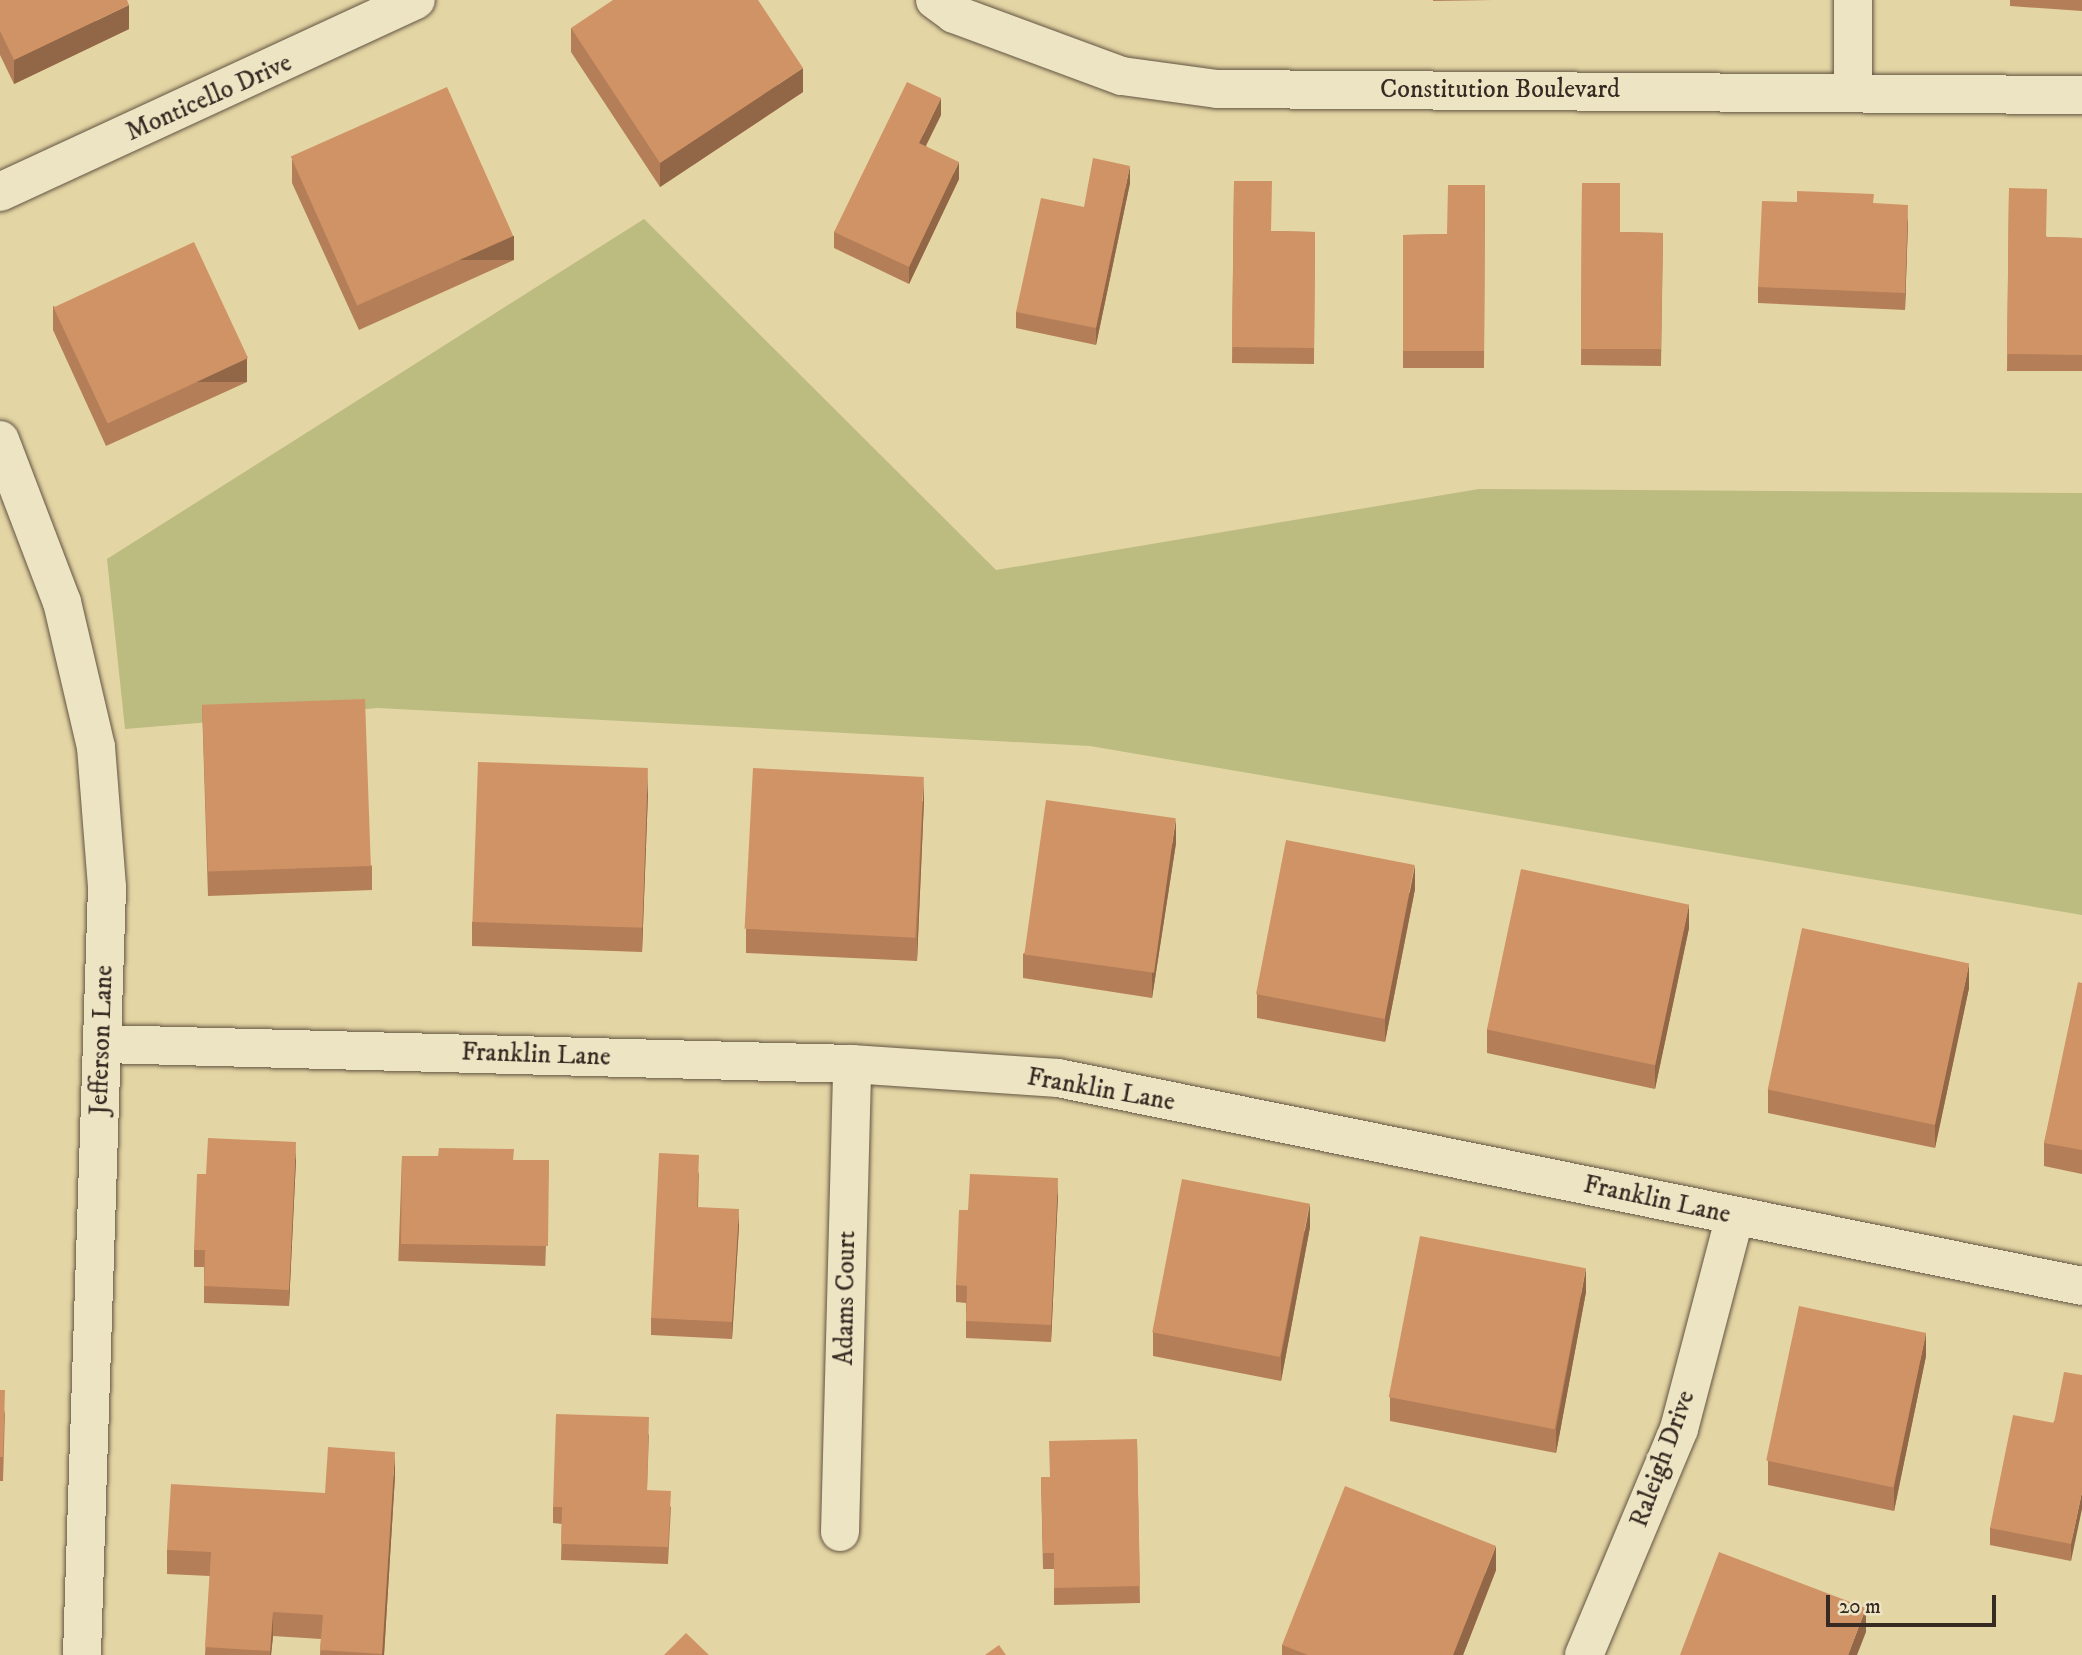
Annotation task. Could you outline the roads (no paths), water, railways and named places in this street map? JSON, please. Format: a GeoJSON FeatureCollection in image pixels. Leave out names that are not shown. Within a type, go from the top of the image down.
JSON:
{"type":"FeatureCollection","features":[{"type":"Feature","properties":{"kind":"street","name":"Monticello Drive"},"geometry":{"type":"LineString","coordinates":[[0,192],[416,0]]}},
{"type":"Feature","properties":{"kind":"street","name":"Constitution Boulevard"},"geometry":{"type":"LineString","coordinates":[[935,0],[954,14],[1122,76],[1217,89],[1853,90],[2082,94]]}},
{"type":"Feature","properties":{"kind":"street"},"geometry":{"type":"LineString","coordinates":[[1853,0],[1853,90]]}},
{"type":"Feature","properties":{"kind":"street","name":"Jefferson Lane"},"geometry":{"type":"LineString","coordinates":[[0,440],[62,602],[96,747],[107,888],[82,1655]]}},
{"type":"Feature","properties":{"kind":"street","name":"Franklin Lane"},"geometry":{"type":"LineString","coordinates":[[103,1044],[852,1064],[1058,1078],[2082,1286]]}},
{"type":"Feature","properties":{"kind":"street","name":"Adams Court"},"geometry":{"type":"LineString","coordinates":[[840,1532],[852,1064]]}},
{"type":"Feature","properties":{"kind":"street","name":"Raleigh Drive"},"geometry":{"type":"LineString","coordinates":[[1584,1655],[1679,1429],[1735,1216]]}}]}
